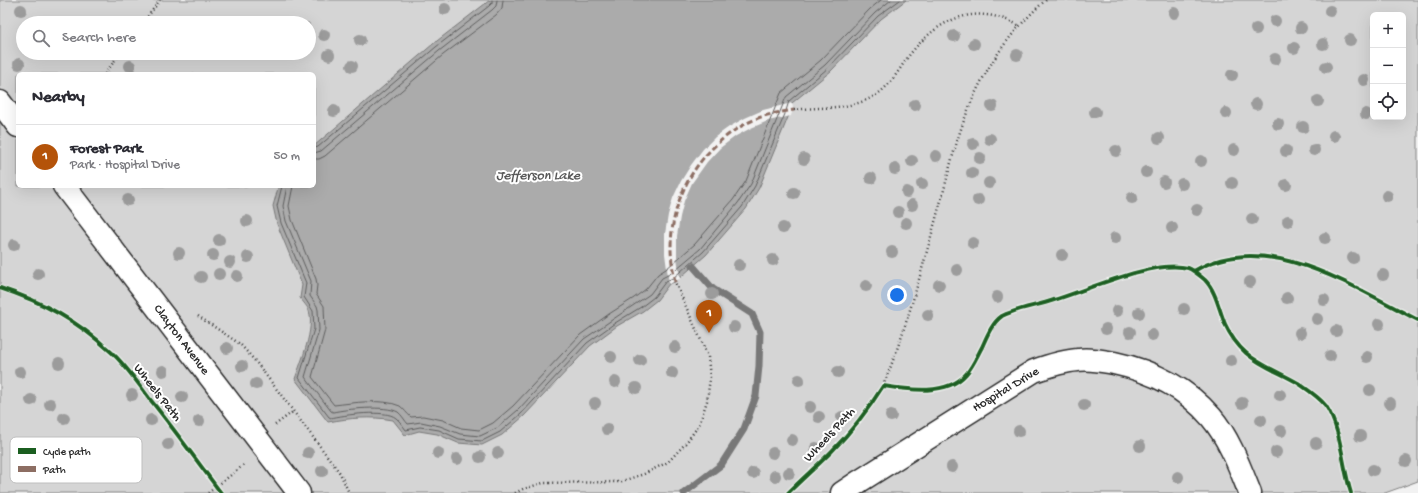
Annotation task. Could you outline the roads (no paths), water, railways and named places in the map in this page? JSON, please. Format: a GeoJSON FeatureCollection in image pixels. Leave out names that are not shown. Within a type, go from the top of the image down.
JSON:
{"type":"FeatureCollection","features":[{"type":"Feature","properties":{"kind":"street"},"geometry":{"type":"LineString","coordinates":[[0,102],[16,123]]}},
{"type":"Feature","properties":{"kind":"street","name":"Clayton Avenue"},"geometry":{"type":"LineString","coordinates":[[66,188],[299,493]]}},
{"type":"Feature","properties":{"kind":"street","name":"Hospital Drive"},"geometry":{"type":"LineString","coordinates":[[842,493],[1034,372],[1050,365],[1079,360],[1102,360],[1147,372],[1171,383],[1190,396],[1212,418],[1230,445],[1250,493]]}},
{"type":"Feature","properties":{"kind":"water","name":"Jefferson Lake"},"geometry":{"type":"Polygon","coordinates":[[[490,0],[906,0],[881,19],[831,71],[792,103],[789,115],[759,188],[746,209],[706,255],[675,282],[669,284],[657,300],[643,311],[617,326],[590,346],[524,416],[502,435],[482,445],[458,443],[437,434],[419,431],[405,435],[393,420],[360,418],[328,422],[295,379],[309,336],[310,318],[307,306],[300,298],[302,285],[277,224],[273,206],[278,188],[316,188],[316,144],[433,44],[490,0]]]}},
{"type":"Feature","properties":{"kind":"waterway"},"geometry":{"type":"LineString","coordinates":[[684,493],[721,465],[744,429],[756,396],[759,366],[760,332],[752,314],[713,289],[693,266]]}},
{"type":"Feature","properties":{"kind":"place","name":"Forest Park"},"geometry":{"type":"Point","coordinates":[709,333]}}]}
